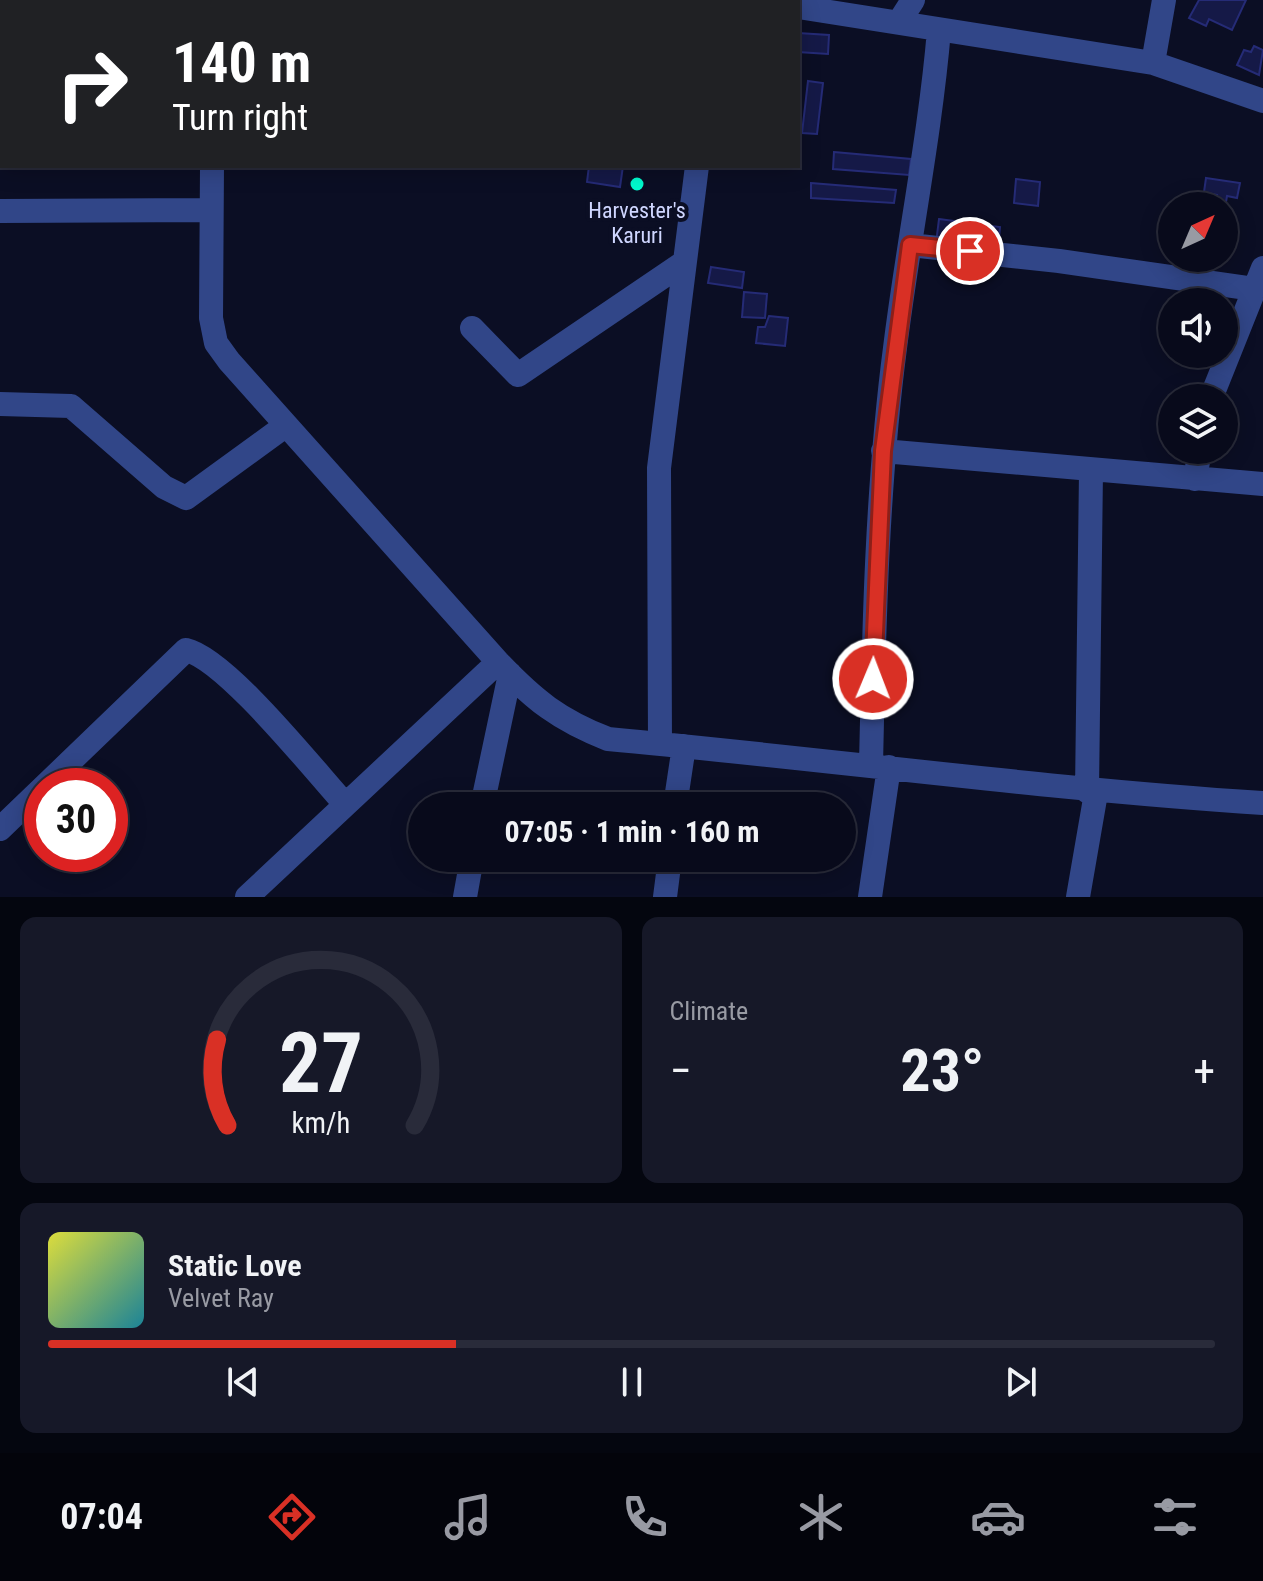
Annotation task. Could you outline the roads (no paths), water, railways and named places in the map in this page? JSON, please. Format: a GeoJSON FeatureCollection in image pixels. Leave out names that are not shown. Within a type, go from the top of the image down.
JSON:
{"type":"FeatureCollection","features":[{"type":"Feature","properties":{"kind":"street"},"geometry":{"type":"LineString","coordinates":[[899,22],[913,0]]}},
{"type":"Feature","properties":{"kind":"street"},"geometry":{"type":"LineString","coordinates":[[1153,63],[1164,0]]}},
{"type":"Feature","properties":{"kind":"street"},"geometry":{"type":"LineString","coordinates":[[800,7],[1153,63],[1263,101]]}},
{"type":"Feature","properties":{"kind":"street"},"geometry":{"type":"LineString","coordinates":[[870,897],[880,766],[883,451],[934,91],[939,30]]}},
{"type":"Feature","properties":{"kind":"street"},"geometry":{"type":"LineString","coordinates":[[212,168],[209,210],[211,318],[216,343],[285,426],[504,668],[534,700],[571,725],[608,739],[880,766],[1091,792],[1263,803]]}},
{"type":"Feature","properties":{"kind":"street"},"geometry":{"type":"LineString","coordinates":[[674,792],[659,468],[697,168]]}},
{"type":"Feature","properties":{"kind":"street"},"geometry":{"type":"LineString","coordinates":[[0,211],[209,210]]}},
{"type":"Feature","properties":{"kind":"street"},"geometry":{"type":"LineString","coordinates":[[910,245],[1258,278],[1216,384]]}},
{"type":"Feature","properties":{"kind":"street"},"geometry":{"type":"LineString","coordinates":[[472,328],[518,375],[683,263]]}},
{"type":"Feature","properties":{"kind":"street"},"geometry":{"type":"LineString","coordinates":[[0,404],[71,406],[164,487],[186,498],[285,426]]}},
{"type":"Feature","properties":{"kind":"street"},"geometry":{"type":"LineString","coordinates":[[883,451],[1263,484]]}},
{"type":"Feature","properties":{"kind":"street"},"geometry":{"type":"LineString","coordinates":[[1195,479],[1198,464]]}},
{"type":"Feature","properties":{"kind":"street"},"geometry":{"type":"LineString","coordinates":[[1078,897],[1091,792],[1091,471]]}},
{"type":"Feature","properties":{"kind":"street"},"geometry":{"type":"LineString","coordinates":[[0,829],[186,650],[206,657],[240,689],[345,804]]}},
{"type":"Feature","properties":{"kind":"street"},"geometry":{"type":"LineString","coordinates":[[247,897],[345,804],[504,668]]}},
{"type":"Feature","properties":{"kind":"street"},"geometry":{"type":"LineString","coordinates":[[484,792],[504,668]]}},
{"type":"Feature","properties":{"kind":"street"},"geometry":{"type":"LineString","coordinates":[[465,897],[469,872]]}},
{"type":"Feature","properties":{"kind":"street"},"geometry":{"type":"LineString","coordinates":[[665,897],[668,872]]}},
{"type":"Feature","properties":{"kind":"place","name":"Harvester's Karuri"},"geometry":{"type":"Point","coordinates":[637,184]}}]}
